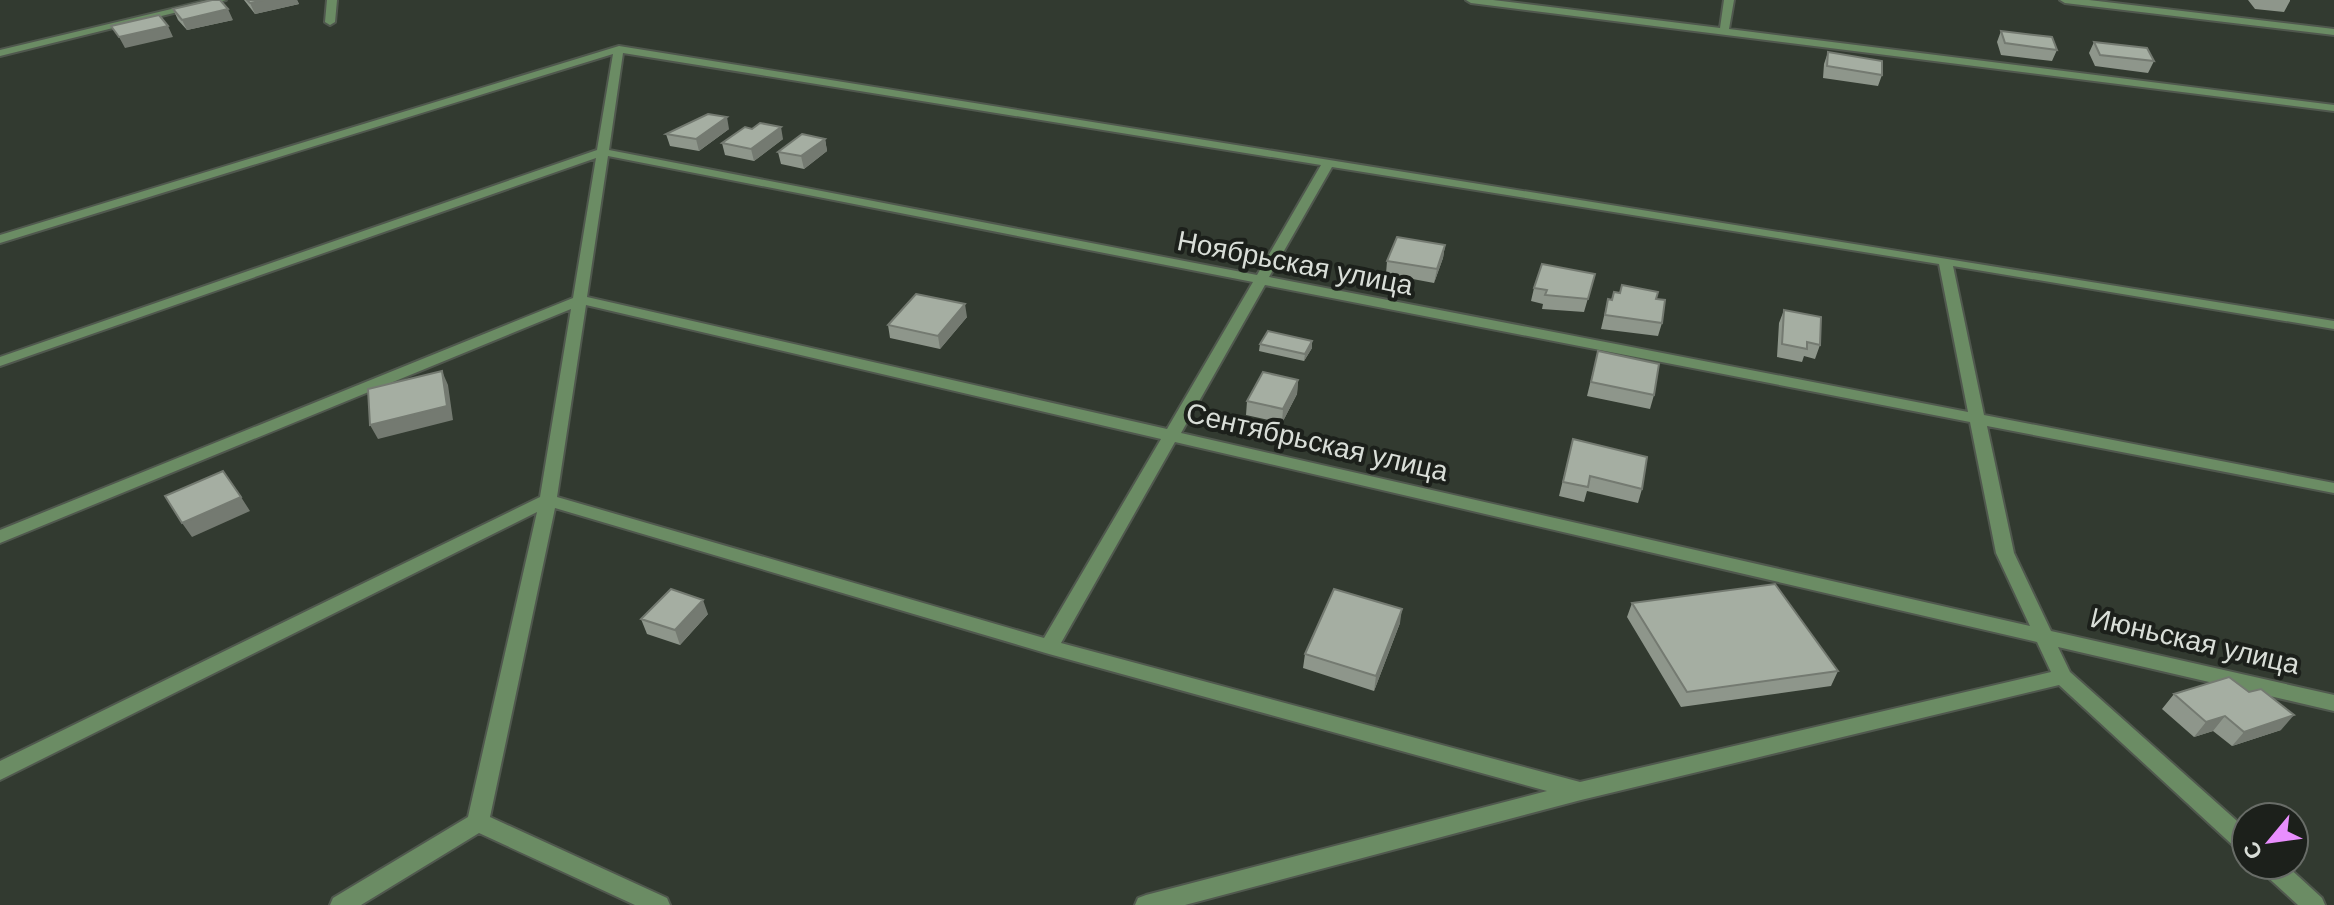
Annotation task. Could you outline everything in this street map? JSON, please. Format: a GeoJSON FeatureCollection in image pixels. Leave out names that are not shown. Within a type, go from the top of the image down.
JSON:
{"type":"FeatureCollection","features":[{"type":"Feature","properties":{"kind":"street"},"geometry":{"type":"LineString","coordinates":[[0,53],[221,0]]}},
{"type":"Feature","properties":{"kind":"street"},"geometry":{"type":"LineString","coordinates":[[330,22],[332,0]]}},
{"type":"Feature","properties":{"kind":"street"},"geometry":{"type":"LineString","coordinates":[[1471,0],[2334,108]]}},
{"type":"Feature","properties":{"kind":"street"},"geometry":{"type":"LineString","coordinates":[[1724,33],[1729,0]]}},
{"type":"Feature","properties":{"kind":"street"},"geometry":{"type":"LineString","coordinates":[[2065,0],[2334,32]]}},
{"type":"Feature","properties":{"kind":"street"},"geometry":{"type":"LineString","coordinates":[[341,905],[478,822],[548,500],[619,49]]}},
{"type":"Feature","properties":{"kind":"street"},"geometry":{"type":"LineString","coordinates":[[0,239],[619,49],[2334,325]]}},
{"type":"Feature","properties":{"kind":"street"},"geometry":{"type":"LineString","coordinates":[[0,362],[603,152]]}},
{"type":"Feature","properties":{"kind":"street","name":"Ноябрьская улица"},"geometry":{"type":"LineString","coordinates":[[603,152],[2334,488]]}},
{"type":"Feature","properties":{"kind":"street"},"geometry":{"type":"LineString","coordinates":[[1049,647],[1329,162]]}},
{"type":"Feature","properties":{"kind":"street"},"geometry":{"type":"LineString","coordinates":[[1945,261],[2005,553],[2063,677],[2230,828]]}},
{"type":"Feature","properties":{"kind":"street"},"geometry":{"type":"LineString","coordinates":[[0,537],[580,300]]}},
{"type":"Feature","properties":{"kind":"street","name":"Сентябрьская улица"},"geometry":{"type":"LineString","coordinates":[[580,300],[2043,634]]}},
{"type":"Feature","properties":{"kind":"street"},"geometry":{"type":"LineString","coordinates":[[0,771],[548,500],[1049,647],[1581,791]]}},
{"type":"Feature","properties":{"kind":"street","name":"Июньская улица"},"geometry":{"type":"LineString","coordinates":[[2043,634],[2334,703]]}},
{"type":"Feature","properties":{"kind":"street"},"geometry":{"type":"LineString","coordinates":[[1146,905],[1581,791],[2063,677]]}},
{"type":"Feature","properties":{"kind":"street"},"geometry":{"type":"LineString","coordinates":[[478,822],[659,905]]}},
{"type":"Feature","properties":{"kind":"street"},"geometry":{"type":"LineString","coordinates":[[2288,881],[2314,905]]}},
{"type":"Feature","properties":{"kind":"building"},"geometry":{"type":"Polygon","coordinates":[[[220,0],[228,9],[182,20],[173,9],[220,0]]]}},
{"type":"Feature","properties":{"kind":"building"},"geometry":{"type":"Polygon","coordinates":[[[159,15],[168,26],[119,37],[111,26],[159,15]]]}},
{"type":"Feature","properties":{"kind":"building"},"geometry":{"type":"Polygon","coordinates":[[[2001,31],[2052,37],[2057,50],[2005,43],[2001,31]]]}},
{"type":"Feature","properties":{"kind":"building"},"geometry":{"type":"Polygon","coordinates":[[[2094,42],[2147,48],[2154,61],[2100,55],[2094,42]]]}},
{"type":"Feature","properties":{"kind":"building"},"geometry":{"type":"Polygon","coordinates":[[[1828,52],[1882,61],[1882,75],[1827,66],[1828,52]]]}},
{"type":"Feature","properties":{"kind":"building"},"geometry":{"type":"Polygon","coordinates":[[[708,114],[727,117],[696,139],[666,134],[708,114]]]}},
{"type":"Feature","properties":{"kind":"building"},"geometry":{"type":"Polygon","coordinates":[[[760,123],[781,127],[751,149],[722,143],[745,127],[752,129],[760,123]]]}},
{"type":"Feature","properties":{"kind":"building"},"geometry":{"type":"Polygon","coordinates":[[[802,134],[825,139],[801,156],[778,152],[802,134]]]}},
{"type":"Feature","properties":{"kind":"building"},"geometry":{"type":"Polygon","coordinates":[[[1397,237],[1445,245],[1437,269],[1387,261],[1397,237]]]}},
{"type":"Feature","properties":{"kind":"building"},"geometry":{"type":"Polygon","coordinates":[[[1542,264],[1595,274],[1588,299],[1545,295],[1547,290],[1534,288],[1542,264]]]}},
{"type":"Feature","properties":{"kind":"building"},"geometry":{"type":"Polygon","coordinates":[[[1622,285],[1658,292],[1656,299],[1665,300],[1662,323],[1605,315],[1608,299],[1612,300],[1614,292],[1620,293],[1622,285]]]}},
{"type":"Feature","properties":{"kind":"building"},"geometry":{"type":"Polygon","coordinates":[[[916,294],[965,304],[938,336],[888,325],[916,294]]]}},
{"type":"Feature","properties":{"kind":"building"},"geometry":{"type":"Polygon","coordinates":[[[1784,310],[1821,317],[1820,345],[1807,342],[1807,349],[1782,344],[1784,310]]]}},
{"type":"Feature","properties":{"kind":"building"},"geometry":{"type":"Polygon","coordinates":[[[1268,331],[1312,341],[1305,354],[1260,344],[1268,331]]]}},
{"type":"Feature","properties":{"kind":"building"},"geometry":{"type":"Polygon","coordinates":[[[1598,351],[1659,364],[1654,395],[1591,382],[1598,351]]]}},
{"type":"Feature","properties":{"kind":"building"},"geometry":{"type":"Polygon","coordinates":[[[442,371],[447,406],[370,425],[368,389],[442,371]]]}},
{"type":"Feature","properties":{"kind":"building"},"geometry":{"type":"Polygon","coordinates":[[[1263,372],[1298,380],[1283,409],[1247,401],[1263,372]]]}},
{"type":"Feature","properties":{"kind":"building"},"geometry":{"type":"Polygon","coordinates":[[[1573,439],[1647,457],[1642,489],[1590,476],[1588,487],[1563,482],[1573,439]]]}},
{"type":"Feature","properties":{"kind":"building"},"geometry":{"type":"Polygon","coordinates":[[[223,471],[241,497],[182,523],[165,496],[223,471]]]}},
{"type":"Feature","properties":{"kind":"building"},"geometry":{"type":"Polygon","coordinates":[[[1775,584],[1838,671],[1687,692],[1632,603],[1775,584]]]}},
{"type":"Feature","properties":{"kind":"building"},"geometry":{"type":"Polygon","coordinates":[[[671,589],[703,600],[675,630],[641,619],[671,589]]]}},
{"type":"Feature","properties":{"kind":"building"},"geometry":{"type":"Polygon","coordinates":[[[1334,589],[1402,609],[1376,676],[1305,654],[1334,589]]]}},
{"type":"Feature","properties":{"kind":"building"},"geometry":{"type":"Polygon","coordinates":[[[2229,677],[2249,692],[2261,689],[2294,715],[2244,732],[2225,716],[2206,722],[2174,694],[2229,677]]]}}]}
